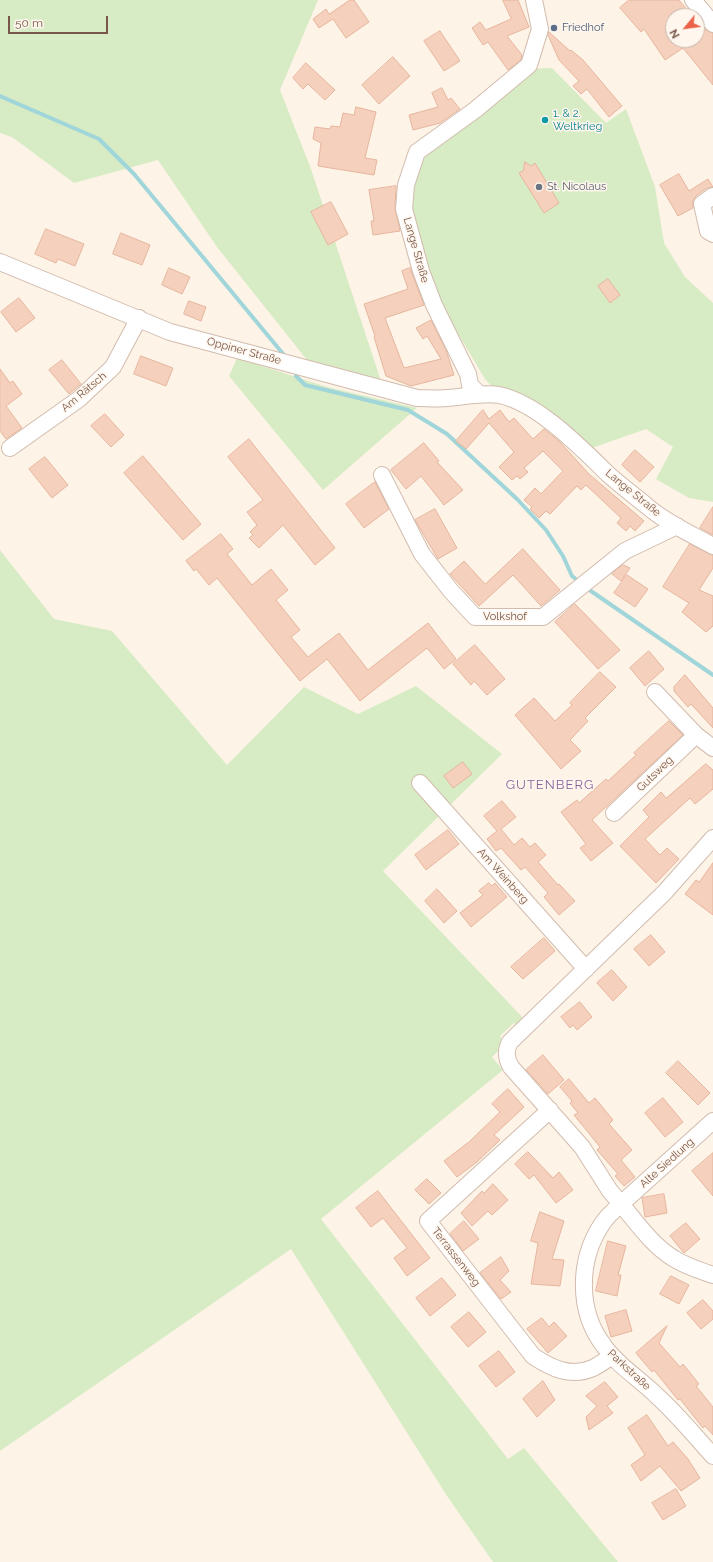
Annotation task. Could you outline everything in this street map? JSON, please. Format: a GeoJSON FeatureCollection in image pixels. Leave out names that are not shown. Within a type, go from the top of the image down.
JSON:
{"type":"FeatureCollection","features":[{"type":"Feature","properties":{"kind":"street","name":"Lange Straße"},"geometry":{"type":"LineString","coordinates":[[480,395],[470,384],[468,374],[434,305],[421,271],[404,209],[406,185],[418,152],[475,110],[529,65],[540,30],[534,0]]}},
{"type":"Feature","properties":{"kind":"street"},"geometry":{"type":"LineString","coordinates":[[693,0],[713,24]]}},
{"type":"Feature","properties":{"kind":"street"},"geometry":{"type":"LineString","coordinates":[[713,196],[702,204],[708,230],[713,234]]}},
{"type":"Feature","properties":{"kind":"street","name":"Oppiner Straße"},"geometry":{"type":"LineString","coordinates":[[0,262],[170,332],[417,398],[498,395]]}},
{"type":"Feature","properties":{"kind":"street","name":"Am Rätsch"},"geometry":{"type":"LineString","coordinates":[[10,448],[79,399],[113,366],[139,318]]}},
{"type":"Feature","properties":{"kind":"street","name":"Lange Straße"},"geometry":{"type":"LineString","coordinates":[[498,395],[517,400],[545,419],[574,441],[644,504],[677,526],[713,546]]}},
{"type":"Feature","properties":{"kind":"street","name":"Volkshof"},"geometry":{"type":"LineString","coordinates":[[382,475],[422,554],[451,591],[475,617],[543,617],[624,551],[677,526]]}},
{"type":"Feature","properties":{"kind":"street"},"geometry":{"type":"LineString","coordinates":[[655,692],[696,734],[713,748]]}},
{"type":"Feature","properties":{"kind":"street","name":"Gutsweg"},"geometry":{"type":"LineString","coordinates":[[614,813],[696,734]]}},
{"type":"Feature","properties":{"kind":"street","name":"Am Weinberg"},"geometry":{"type":"LineString","coordinates":[[420,784],[586,969]]}},
{"type":"Feature","properties":{"kind":"street"},"geometry":{"type":"LineString","coordinates":[[713,838],[664,893],[510,1042],[507,1048],[506,1056],[511,1067],[582,1147],[610,1191],[660,1248],[673,1258],[690,1267],[713,1275]]}},
{"type":"Feature","properties":{"kind":"street","name":"Terrassenweg"},"geometry":{"type":"LineString","coordinates":[[550,1110],[428,1221],[533,1356],[551,1367],[575,1372],[593,1368],[612,1356]]}},
{"type":"Feature","properties":{"kind":"street","name":"Alte Siedlung"},"geometry":{"type":"LineString","coordinates":[[621,1204],[713,1121]]}},
{"type":"Feature","properties":{"kind":"street","name":"Parkstraße"},"geometry":{"type":"LineString","coordinates":[[621,1204],[602,1223],[587,1258],[583,1281],[584,1297],[588,1315],[603,1346],[612,1356],[658,1396],[713,1456]]}},
{"type":"Feature","properties":{"kind":"green space"},"geometry":{"type":"Polygon","coordinates":[[[0,0],[318,0],[280,90],[311,169],[381,381],[307,360],[217,247],[158,160],[74,183],[12,137],[0,133],[0,0]]]}},
{"type":"Feature","properties":{"kind":"green space"},"geometry":{"type":"Polygon","coordinates":[[[552,68],[606,123],[626,109],[655,187],[664,243],[685,277],[713,303],[713,502],[689,498],[656,479],[673,447],[646,429],[592,448],[543,406],[519,397],[498,393],[485,379],[438,300],[406,210],[421,156],[530,69],[552,68]]]}},
{"type":"Feature","properties":{"kind":"green space"},"geometry":{"type":"Polygon","coordinates":[[[237,358],[327,387],[417,408],[323,490],[229,376],[237,358]]]}},
{"type":"Feature","properties":{"kind":"green space"},"geometry":{"type":"Polygon","coordinates":[[[0,550],[54,619],[112,631],[227,765],[304,687],[358,714],[416,686],[502,754],[383,871],[527,1022],[520,1029],[514,1023],[500,1036],[506,1043],[492,1057],[503,1070],[321,1219],[508,1459],[524,1448],[618,1562],[493,1562],[447,1496],[291,1249],[0,1451],[0,550]]]}},
{"type":"Feature","properties":{"kind":"building"},"geometry":{"type":"Polygon","coordinates":[[[350,0],[354,0],[369,22],[346,38],[333,19],[319,28],[313,19],[326,9],[329,14],[350,0]]]}},
{"type":"Feature","properties":{"kind":"building"},"geometry":{"type":"Polygon","coordinates":[[[503,0],[518,0],[529,27],[507,36],[522,55],[521,60],[508,70],[488,42],[483,45],[472,28],[480,22],[486,30],[511,19],[503,0]]]}},
{"type":"Feature","properties":{"kind":"building"},"geometry":{"type":"Polygon","coordinates":[[[629,0],[679,0],[686,8],[665,8],[665,48],[683,48],[665,60],[644,29],[641,32],[620,8],[629,0]]]}},
{"type":"Feature","properties":{"kind":"building"},"geometry":{"type":"Polygon","coordinates":[[[705,29],[713,33],[713,85],[683,48],[705,48],[705,29]]]}},
{"type":"Feature","properties":{"kind":"building"},"geometry":{"type":"Polygon","coordinates":[[[440,31],[460,61],[444,71],[424,41],[440,31]]]}},
{"type":"Feature","properties":{"kind":"building"},"geometry":{"type":"Polygon","coordinates":[[[549,32],[570,51],[571,50],[583,60],[622,106],[609,117],[587,89],[581,94],[573,86],[579,81],[559,60],[548,35],[549,32]]]}},
{"type":"Feature","properties":{"kind":"building"},"geometry":{"type":"Polygon","coordinates":[[[393,57],[410,76],[379,104],[362,85],[393,57]]]}},
{"type":"Feature","properties":{"kind":"building"},"geometry":{"type":"Polygon","coordinates":[[[306,63],[335,90],[325,100],[308,84],[303,89],[293,78],[306,63]]]}},
{"type":"Feature","properties":{"kind":"building"},"geometry":{"type":"Polygon","coordinates":[[[442,88],[448,100],[451,98],[460,109],[440,123],[413,130],[409,115],[438,107],[432,93],[442,88]]]}},
{"type":"Feature","properties":{"kind":"building"},"geometry":{"type":"Polygon","coordinates":[[[356,107],[376,112],[365,158],[377,160],[374,175],[318,166],[321,143],[313,139],[315,127],[330,129],[331,126],[340,127],[343,113],[354,115],[356,107]]]}},
{"type":"Feature","properties":{"kind":"building","name":"St. Nicolaus"},"geometry":{"type":"Polygon","coordinates":[[[525,162],[531,166],[535,163],[559,203],[544,213],[519,173],[523,171],[525,162]]]}},
{"type":"Feature","properties":{"kind":"building"},"geometry":{"type":"Polygon","coordinates":[[[679,174],[689,191],[708,179],[713,187],[707,188],[696,196],[693,201],[693,208],[678,216],[660,185],[679,174]]]}},
{"type":"Feature","properties":{"kind":"building"},"geometry":{"type":"Polygon","coordinates":[[[396,186],[395,208],[400,231],[373,235],[371,221],[374,221],[369,190],[396,186]]]}},
{"type":"Feature","properties":{"kind":"building"},"geometry":{"type":"Polygon","coordinates":[[[331,202],[348,234],[328,245],[311,212],[331,202]]]}},
{"type":"Feature","properties":{"kind":"building"},"geometry":{"type":"Polygon","coordinates":[[[46,229],[84,244],[75,266],[58,259],[56,263],[35,254],[46,229]]]}},
{"type":"Feature","properties":{"kind":"building"},"geometry":{"type":"Polygon","coordinates":[[[121,233],[150,245],[142,265],[113,254],[121,233]]]}},
{"type":"Feature","properties":{"kind":"building"},"geometry":{"type":"Polygon","coordinates":[[[169,268],[190,277],[182,294],[162,285],[169,268]]]}},
{"type":"Feature","properties":{"kind":"building"},"geometry":{"type":"Polygon","coordinates":[[[410,268],[424,305],[385,318],[404,368],[441,359],[427,336],[423,339],[416,328],[431,320],[446,350],[454,375],[411,386],[386,376],[364,304],[408,289],[402,271],[410,268]]]}},
{"type":"Feature","properties":{"kind":"building"},"geometry":{"type":"Polygon","coordinates":[[[608,279],[620,295],[610,303],[598,286],[608,279]]]}},
{"type":"Feature","properties":{"kind":"building"},"geometry":{"type":"Polygon","coordinates":[[[19,298],[35,318],[16,332],[1,312],[19,298]]]}},
{"type":"Feature","properties":{"kind":"building"},"geometry":{"type":"Polygon","coordinates":[[[189,301],[206,307],[201,321],[184,314],[189,301]]]}},
{"type":"Feature","properties":{"kind":"building"},"geometry":{"type":"Polygon","coordinates":[[[141,356],[173,368],[166,386],[134,374],[141,356]]]}},
{"type":"Feature","properties":{"kind":"building"},"geometry":{"type":"Polygon","coordinates":[[[62,360],[81,384],[69,394],[49,370],[62,360]]]}},
{"type":"Feature","properties":{"kind":"building"},"geometry":{"type":"Polygon","coordinates":[[[0,369],[10,383],[13,381],[22,394],[6,406],[22,428],[6,439],[0,431],[0,369]]]}},
{"type":"Feature","properties":{"kind":"building"},"geometry":{"type":"Polygon","coordinates":[[[483,410],[489,419],[500,410],[509,422],[514,418],[533,439],[544,429],[559,441],[589,474],[644,521],[635,531],[630,526],[626,531],[617,523],[621,518],[586,485],[581,490],[577,486],[550,514],[546,511],[539,518],[530,509],[532,507],[524,500],[535,488],[541,494],[563,471],[543,451],[524,468],[528,472],[520,479],[517,476],[512,480],[499,467],[514,452],[489,423],[466,449],[456,441],[483,410]]]}},
{"type":"Feature","properties":{"kind":"building"},"geometry":{"type":"Polygon","coordinates":[[[105,414],[124,435],[111,447],[91,426],[105,414]]]}},
{"type":"Feature","properties":{"kind":"building"},"geometry":{"type":"Polygon","coordinates":[[[249,439],[335,548],[315,565],[283,525],[259,548],[249,538],[253,535],[250,532],[257,525],[247,512],[263,500],[228,457],[249,439]]]}},
{"type":"Feature","properties":{"kind":"building"},"geometry":{"type":"Polygon","coordinates":[[[424,443],[439,461],[437,462],[463,490],[444,505],[421,476],[406,489],[391,470],[424,443]]]}},
{"type":"Feature","properties":{"kind":"building"},"geometry":{"type":"Polygon","coordinates":[[[635,450],[654,467],[640,482],[622,465],[635,450]]]}},
{"type":"Feature","properties":{"kind":"building"},"geometry":{"type":"Polygon","coordinates":[[[143,456],[201,524],[183,540],[124,473],[143,456]]]}},
{"type":"Feature","properties":{"kind":"building"},"geometry":{"type":"Polygon","coordinates":[[[45,457],[68,485],[52,498],[29,469],[45,457]]]}},
{"type":"Feature","properties":{"kind":"building"},"geometry":{"type":"Polygon","coordinates":[[[375,482],[389,509],[364,528],[346,504],[375,482]]]}},
{"type":"Feature","properties":{"kind":"building"},"geometry":{"type":"Polygon","coordinates":[[[713,507],[713,535],[700,528],[713,507]]]}},
{"type":"Feature","properties":{"kind":"building"},"geometry":{"type":"Polygon","coordinates":[[[435,509],[457,548],[438,559],[415,520],[435,509]]]}},
{"type":"Feature","properties":{"kind":"building"},"geometry":{"type":"Polygon","coordinates":[[[221,534],[233,549],[227,554],[252,585],[271,569],[288,590],[276,600],[300,630],[291,637],[308,657],[339,633],[368,670],[428,623],[456,659],[444,669],[427,648],[360,701],[327,659],[300,681],[217,578],[209,585],[196,569],[194,571],[186,561],[221,534]]]}},
{"type":"Feature","properties":{"kind":"building"},"geometry":{"type":"Polygon","coordinates":[[[690,544],[713,555],[713,568],[699,590],[713,596],[713,626],[706,632],[682,612],[689,603],[663,587],[690,544]]]}},
{"type":"Feature","properties":{"kind":"building"},"geometry":{"type":"Polygon","coordinates":[[[523,549],[560,590],[541,606],[513,575],[479,606],[450,574],[464,561],[485,584],[523,549]]]}},
{"type":"Feature","properties":{"kind":"building"},"geometry":{"type":"Polygon","coordinates":[[[623,565],[630,568],[621,581],[612,574],[623,565]]]}},
{"type":"Feature","properties":{"kind":"building"},"geometry":{"type":"Polygon","coordinates":[[[627,575],[648,589],[635,607],[614,593],[627,575]]]}},
{"type":"Feature","properties":{"kind":"building"},"geometry":{"type":"Polygon","coordinates":[[[575,604],[620,650],[598,669],[555,622],[575,604]]]}},
{"type":"Feature","properties":{"kind":"building"},"geometry":{"type":"Polygon","coordinates":[[[475,645],[505,679],[487,695],[474,681],[471,685],[453,664],[475,645]]]}},
{"type":"Feature","properties":{"kind":"building"},"geometry":{"type":"Polygon","coordinates":[[[649,651],[664,669],[645,686],[630,668],[649,651]]]}},
{"type":"Feature","properties":{"kind":"building"},"geometry":{"type":"Polygon","coordinates":[[[600,672],[616,687],[585,718],[588,721],[570,740],[581,751],[561,769],[515,715],[534,698],[555,721],[572,705],[570,703],[600,672]]]}},
{"type":"Feature","properties":{"kind":"building"},"geometry":{"type":"Polygon","coordinates":[[[685,675],[713,708],[713,728],[691,704],[688,707],[674,691],[674,687],[685,675]]]}},
{"type":"Feature","properties":{"kind":"building"},"geometry":{"type":"Polygon","coordinates":[[[669,721],[683,735],[592,820],[613,843],[591,861],[580,848],[586,844],[561,812],[577,800],[579,803],[606,779],[608,781],[636,755],[634,753],[669,721]]]}},
{"type":"Feature","properties":{"kind":"building"},"geometry":{"type":"Polygon","coordinates":[[[463,762],[472,774],[453,788],[444,776],[463,762]]]}},
{"type":"Feature","properties":{"kind":"building"},"geometry":{"type":"Polygon","coordinates":[[[706,764],[713,770],[713,789],[695,804],[690,798],[645,839],[660,855],[667,848],[679,859],[656,883],[620,846],[649,817],[643,810],[661,792],[666,798],[706,764]]]}},
{"type":"Feature","properties":{"kind":"building"},"geometry":{"type":"Polygon","coordinates":[[[502,801],[516,817],[501,829],[514,845],[522,838],[530,847],[535,843],[546,855],[538,862],[558,885],[559,884],[575,901],[559,915],[544,897],[548,893],[525,867],[521,870],[501,848],[496,851],[487,839],[497,831],[484,816],[502,801]]]}},
{"type":"Feature","properties":{"kind":"building"},"geometry":{"type":"Polygon","coordinates":[[[448,830],[459,844],[426,870],[415,855],[448,830]]]}},
{"type":"Feature","properties":{"kind":"building"},"geometry":{"type":"Polygon","coordinates":[[[713,863],[713,915],[685,894],[696,880],[699,882],[713,863]]]}},
{"type":"Feature","properties":{"kind":"building"},"geometry":{"type":"Polygon","coordinates":[[[489,883],[492,886],[495,883],[507,897],[471,927],[460,913],[483,895],[479,891],[489,883]]]}},
{"type":"Feature","properties":{"kind":"building"},"geometry":{"type":"Polygon","coordinates":[[[437,889],[457,911],[444,923],[425,901],[437,889]]]}},
{"type":"Feature","properties":{"kind":"building"},"geometry":{"type":"Polygon","coordinates":[[[651,935],[665,952],[649,966],[634,949],[651,935]]]}},
{"type":"Feature","properties":{"kind":"building"},"geometry":{"type":"Polygon","coordinates":[[[544,938],[555,951],[523,979],[511,967],[544,938]]]}},
{"type":"Feature","properties":{"kind":"building"},"geometry":{"type":"Polygon","coordinates":[[[612,970],[627,987],[613,1001],[597,983],[612,970]]]}},
{"type":"Feature","properties":{"kind":"building"},"geometry":{"type":"Polygon","coordinates":[[[580,1002],[592,1017],[577,1030],[573,1025],[570,1028],[561,1017],[580,1002]]]}},
{"type":"Feature","properties":{"kind":"building"},"geometry":{"type":"Polygon","coordinates":[[[543,1055],[564,1080],[548,1094],[526,1070],[543,1055]]]}},
{"type":"Feature","properties":{"kind":"building"},"geometry":{"type":"Polygon","coordinates":[[[678,1061],[710,1093],[698,1105],[666,1073],[678,1061]]]}},
{"type":"Feature","properties":{"kind":"building"},"geometry":{"type":"Polygon","coordinates":[[[569,1079],[589,1103],[595,1098],[613,1120],[609,1124],[632,1150],[621,1160],[635,1177],[624,1186],[615,1176],[618,1174],[597,1150],[600,1147],[574,1115],[578,1113],[570,1103],[572,1101],[560,1087],[569,1079]]]}},
{"type":"Feature","properties":{"kind":"building"},"geometry":{"type":"Polygon","coordinates":[[[508,1089],[524,1107],[494,1135],[500,1140],[477,1162],[457,1177],[444,1161],[469,1142],[500,1112],[492,1104],[508,1089]]]}},
{"type":"Feature","properties":{"kind":"building"},"geometry":{"type":"Polygon","coordinates":[[[663,1098],[683,1122],[665,1137],[645,1113],[663,1098]]]}},
{"type":"Feature","properties":{"kind":"building"},"geometry":{"type":"Polygon","coordinates":[[[528,1152],[553,1178],[559,1172],[573,1190],[556,1203],[534,1175],[529,1179],[515,1164],[528,1152]]]}},
{"type":"Feature","properties":{"kind":"building"},"geometry":{"type":"Polygon","coordinates":[[[713,1153],[713,1196],[692,1171],[713,1153]]]}},
{"type":"Feature","properties":{"kind":"building"},"geometry":{"type":"Polygon","coordinates":[[[427,1179],[441,1193],[429,1204],[415,1190],[427,1179]]]}},
{"type":"Feature","properties":{"kind":"building"},"geometry":{"type":"Polygon","coordinates":[[[493,1184],[508,1200],[492,1215],[488,1211],[472,1226],[461,1213],[482,1191],[484,1193],[493,1184]]]}},
{"type":"Feature","properties":{"kind":"building"},"geometry":{"type":"Polygon","coordinates":[[[378,1191],[430,1258],[407,1276],[394,1258],[407,1248],[383,1218],[371,1227],[356,1208],[378,1191]]]}},
{"type":"Feature","properties":{"kind":"building"},"geometry":{"type":"Polygon","coordinates":[[[664,1194],[667,1213],[645,1217],[642,1198],[664,1194]]]}},
{"type":"Feature","properties":{"kind":"building"},"geometry":{"type":"Polygon","coordinates":[[[540,1212],[564,1221],[552,1259],[564,1260],[560,1286],[531,1284],[538,1243],[531,1241],[540,1212]]]}},
{"type":"Feature","properties":{"kind":"building"},"geometry":{"type":"Polygon","coordinates":[[[464,1221],[479,1239],[463,1251],[450,1234],[464,1221]]]}},
{"type":"Feature","properties":{"kind":"building"},"geometry":{"type":"Polygon","coordinates":[[[686,1223],[700,1239],[684,1253],[670,1236],[686,1223]]]}},
{"type":"Feature","properties":{"kind":"building"},"geometry":{"type":"Polygon","coordinates":[[[608,1241],[626,1246],[618,1275],[621,1275],[617,1296],[596,1291],[608,1241]]]}},
{"type":"Feature","properties":{"kind":"building"},"geometry":{"type":"Polygon","coordinates":[[[501,1257],[509,1271],[500,1280],[511,1292],[501,1299],[480,1273],[501,1257]]]}},
{"type":"Feature","properties":{"kind":"building"},"geometry":{"type":"Polygon","coordinates":[[[671,1276],[689,1285],[679,1304],[660,1294],[671,1276]]]}},
{"type":"Feature","properties":{"kind":"building"},"geometry":{"type":"Polygon","coordinates":[[[442,1278],[456,1295],[430,1316],[416,1298],[442,1278]]]}},
{"type":"Feature","properties":{"kind":"building"},"geometry":{"type":"Polygon","coordinates":[[[703,1300],[713,1311],[713,1319],[701,1329],[687,1313],[703,1300]]]}},
{"type":"Feature","properties":{"kind":"building"},"geometry":{"type":"Polygon","coordinates":[[[626,1310],[632,1331],[611,1337],[605,1316],[626,1310]]]}},
{"type":"Feature","properties":{"kind":"building"},"geometry":{"type":"Polygon","coordinates":[[[469,1312],[486,1332],[468,1347],[451,1327],[469,1312]]]}},
{"type":"Feature","properties":{"kind":"building"},"geometry":{"type":"Polygon","coordinates":[[[542,1318],[549,1327],[554,1322],[567,1336],[548,1353],[527,1329],[542,1318]]]}},
{"type":"Feature","properties":{"kind":"building"},"geometry":{"type":"Polygon","coordinates":[[[667,1326],[659,1343],[680,1367],[683,1364],[699,1384],[696,1386],[713,1407],[713,1435],[705,1426],[703,1428],[680,1399],[678,1400],[654,1370],[652,1372],[636,1353],[667,1326]]]}},
{"type":"Feature","properties":{"kind":"building"},"geometry":{"type":"Polygon","coordinates":[[[499,1351],[515,1372],[496,1387],[479,1366],[499,1351]]]}},
{"type":"Feature","properties":{"kind":"building"},"geometry":{"type":"Polygon","coordinates":[[[543,1381],[555,1400],[537,1417],[523,1399],[543,1381]]]}},
{"type":"Feature","properties":{"kind":"building"},"geometry":{"type":"Polygon","coordinates":[[[605,1382],[618,1397],[607,1406],[613,1413],[589,1430],[586,1417],[597,1406],[586,1396],[605,1382]]]}},
{"type":"Feature","properties":{"kind":"building"},"geometry":{"type":"Polygon","coordinates":[[[647,1415],[668,1446],[673,1442],[688,1459],[700,1478],[681,1491],[660,1466],[641,1481],[631,1465],[645,1455],[628,1428],[647,1415]]]}},
{"type":"Feature","properties":{"kind":"building"},"geometry":{"type":"Polygon","coordinates":[[[676,1489],[686,1506],[663,1520],[652,1503],[676,1489]]]}},
{"type":"Feature","properties":{"kind":"waterway"},"geometry":{"type":"LineString","coordinates":[[0,96],[99,139],[134,174],[284,355]]}},
{"type":"Feature","properties":{"kind":"waterway"},"geometry":{"type":"LineString","coordinates":[[296,376],[305,385],[408,410],[447,434],[517,499],[546,530],[563,556],[572,576],[577,580]]}},
{"type":"Feature","properties":{"kind":"waterway"},"geometry":{"type":"LineString","coordinates":[[588,589],[713,675]]}},
{"type":"Feature","properties":{"kind":"place","name":"Friedhof"},"geometry":{"type":"Point","coordinates":[554,28]}},
{"type":"Feature","properties":{"kind":"place","name":"1. & 2. Weltkrieg"},"geometry":{"type":"Point","coordinates":[545,120]}},
{"type":"Feature","properties":{"kind":"place","name":"St. Nicolaus"},"geometry":{"type":"Point","coordinates":[539,187]}},
{"type":"Feature","properties":{"kind":"district","name":"GUTENBERG"},"geometry":{"type":"Point","coordinates":[550,785]}}]}
